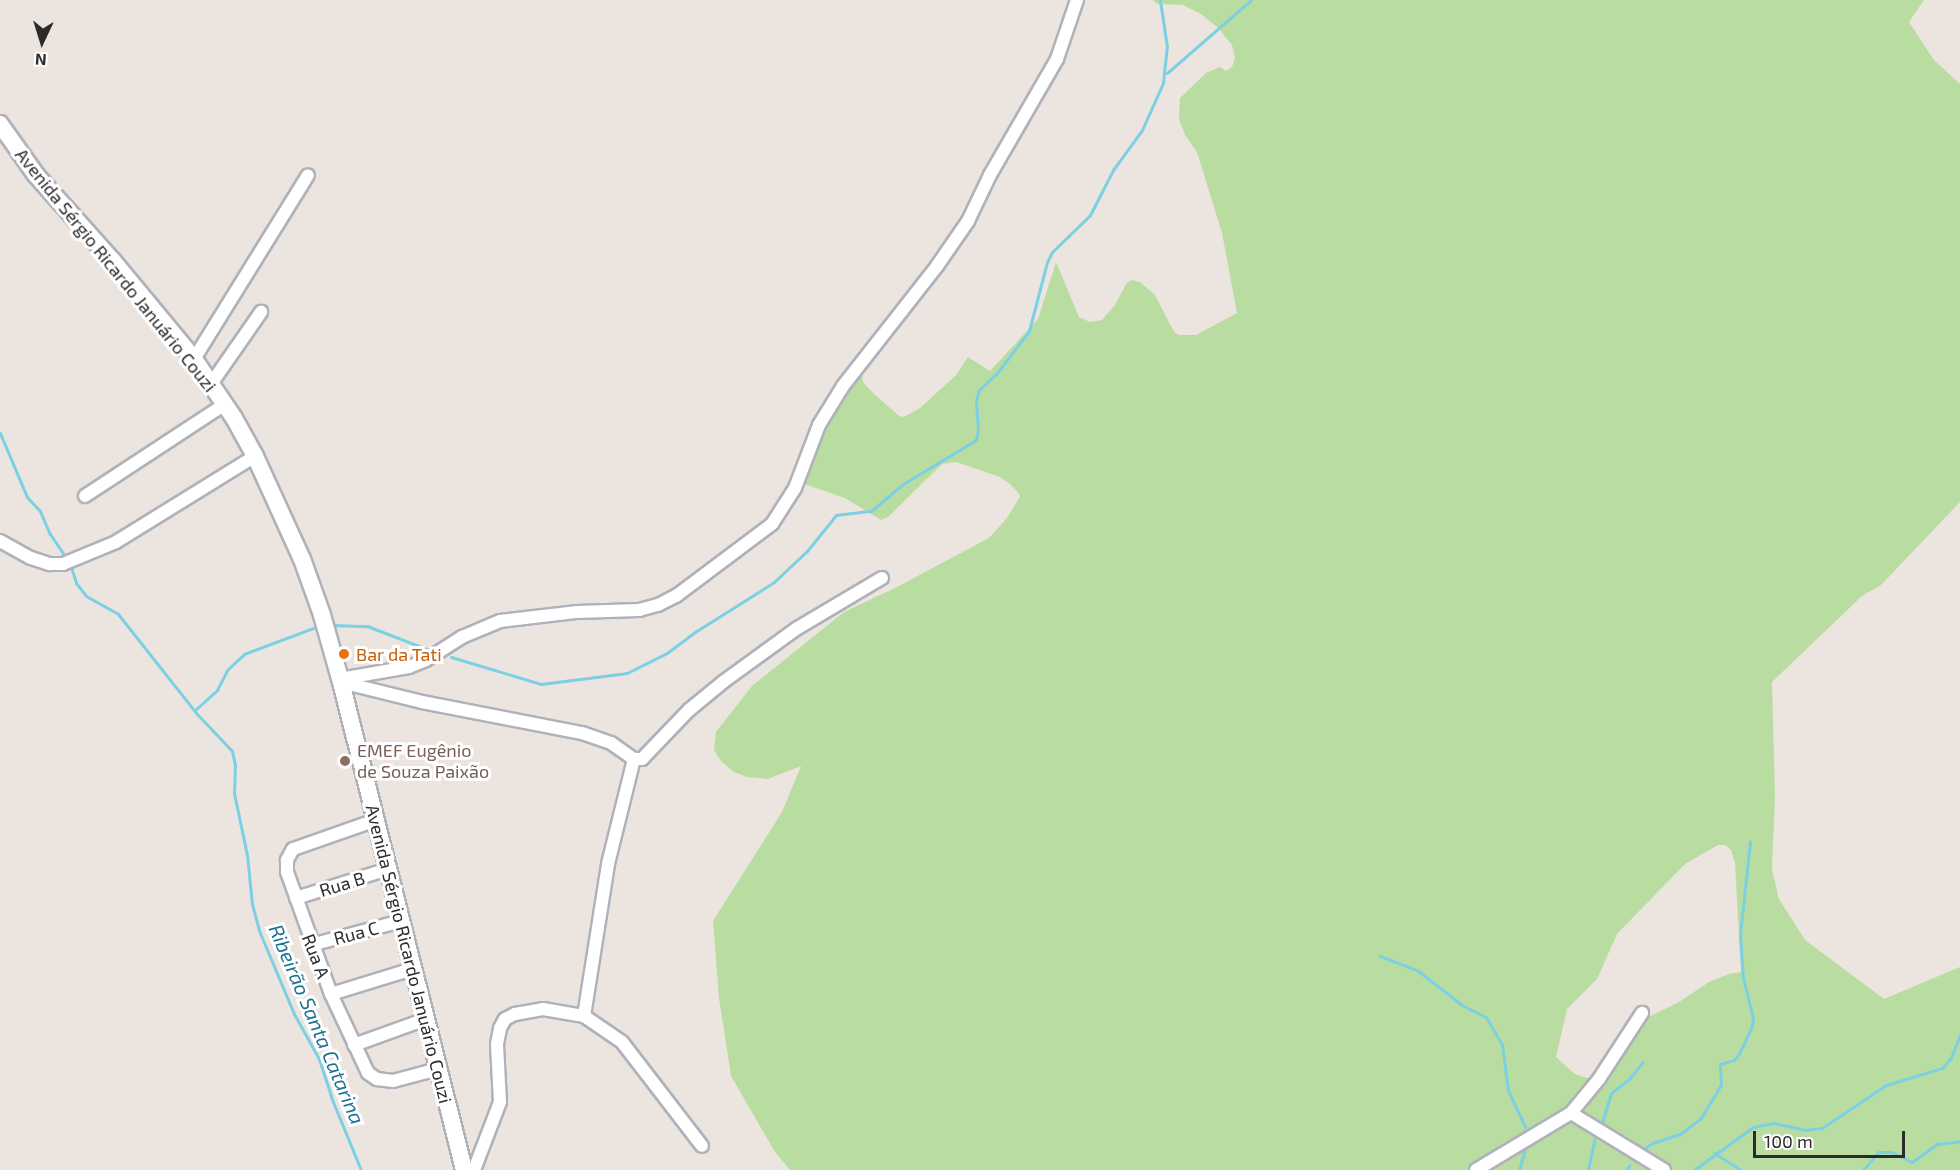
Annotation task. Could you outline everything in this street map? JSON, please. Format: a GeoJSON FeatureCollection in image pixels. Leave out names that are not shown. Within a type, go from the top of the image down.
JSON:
{"type":"FeatureCollection","features":[{"type":"Feature","properties":{"kind":"street"},"geometry":{"type":"LineString","coordinates":[[340,680],[417,663],[462,638],[500,621],[568,613],[639,610],[658,605],[676,596],[772,524],[795,488],[819,425],[843,386],[937,266],[968,221],[990,175],[1057,59],[1077,0]]}},
{"type":"Feature","properties":{"kind":"street","name":"Avenida Sérgio Ricardo Januário Couzi"},"geometry":{"type":"LineString","coordinates":[[0,124],[36,175],[113,261],[194,359],[225,404],[255,456],[302,559],[322,615],[340,680],[464,1170]]}},
{"type":"Feature","properties":{"kind":"street"},"geometry":{"type":"LineString","coordinates":[[194,359],[308,175]]}},
{"type":"Feature","properties":{"kind":"street"},"geometry":{"type":"LineString","coordinates":[[211,384],[261,312]]}},
{"type":"Feature","properties":{"kind":"street"},"geometry":{"type":"LineString","coordinates":[[86,496],[225,404]]}},
{"type":"Feature","properties":{"kind":"street"},"geometry":{"type":"LineString","coordinates":[[0,542],[31,558],[50,564],[63,564],[116,542],[255,456]]}},
{"type":"Feature","properties":{"kind":"street"},"geometry":{"type":"LineString","coordinates":[[340,680],[422,702],[589,735],[611,743],[634,759],[642,759],[689,710],[723,682],[796,629],[882,578]]}},
{"type":"Feature","properties":{"kind":"street"},"geometry":{"type":"LineString","coordinates":[[584,1016],[608,864],[634,759]]}},
{"type":"Feature","properties":{"kind":"street","name":"Rua A"},"geometry":{"type":"LineString","coordinates":[[376,820],[293,849],[287,860],[287,872],[311,945],[368,1074],[384,1081],[438,1069]]}},
{"type":"Feature","properties":{"kind":"street","name":"Rua B"},"geometry":{"type":"LineString","coordinates":[[296,898],[388,869]]}},
{"type":"Feature","properties":{"kind":"street","name":"Rua C"},"geometry":{"type":"LineString","coordinates":[[311,945],[401,921]]}},
{"type":"Feature","properties":{"kind":"street"},"geometry":{"type":"LineString","coordinates":[[331,994],[413,969]]}},
{"type":"Feature","properties":{"kind":"street"},"geometry":{"type":"LineString","coordinates":[[474,1170],[500,1102],[497,1044],[500,1028],[505,1019],[515,1014],[543,1009],[584,1016],[622,1042],[702,1146]]}},
{"type":"Feature","properties":{"kind":"street"},"geometry":{"type":"LineString","coordinates":[[1476,1170],[1571,1113],[1599,1079],[1642,1013]]}},
{"type":"Feature","properties":{"kind":"street"},"geometry":{"type":"LineString","coordinates":[[354,1045],[426,1019]]}},
{"type":"Feature","properties":{"kind":"street"},"geometry":{"type":"LineString","coordinates":[[1571,1113],[1664,1170]]}},
{"type":"Feature","properties":{"kind":"green space"},"geometry":{"type":"Polygon","coordinates":[[[1153,0],[1924,0],[1909,22],[1934,60],[1960,84],[1960,502],[1881,585],[1862,596],[1772,682],[1775,796],[1772,869],[1779,899],[1805,940],[1884,999],[1960,967],[1960,1170],[790,1170],[775,1152],[731,1076],[719,998],[713,921],[782,812],[801,766],[768,779],[747,777],[734,772],[721,761],[714,750],[716,732],[752,686],[844,612],[897,587],[989,538],[1007,518],[1019,498],[1020,495],[1000,477],[956,462],[942,464],[888,517],[881,520],[845,498],[801,483],[820,434],[862,373],[863,382],[872,392],[899,416],[904,417],[920,408],[956,375],[968,357],[990,371],[1038,319],[1056,262],[1079,317],[1090,322],[1102,320],[1131,280],[1140,282],[1155,295],[1174,332],[1179,335],[1196,335],[1237,313],[1222,233],[1197,152],[1185,135],[1179,119],[1180,98],[1206,73],[1220,67],[1226,71],[1232,67],[1235,58],[1232,45],[1218,28],[1201,14],[1183,5],[1157,4],[1153,0]],[[1718,845],[1685,864],[1617,934],[1597,979],[1567,1009],[1556,1057],[1575,1074],[1599,1082],[1640,1021],[1679,1002],[1709,982],[1741,972],[1735,863],[1731,850],[1725,845],[1718,845]]]}},
{"type":"Feature","properties":{"kind":"waterway"},"geometry":{"type":"LineString","coordinates":[[451,657],[541,684],[627,673],[667,653],[695,632],[774,582],[807,551],[836,515],[871,511],[903,484],[976,440],[978,430],[976,401],[979,390],[997,373],[1029,331],[1047,262],[1052,252],[1090,215],[1113,170],[1142,130],[1163,83],[1167,47],[1160,0]]}},
{"type":"Feature","properties":{"kind":"waterway"},"geometry":{"type":"LineString","coordinates":[[1167,73],[1251,0]]}},
{"type":"Feature","properties":{"kind":"waterway","name":"Ribeirão Santa Catarina"},"geometry":{"type":"LineString","coordinates":[[0,433],[27,497],[40,511],[50,534],[67,559]]}},
{"type":"Feature","properties":{"kind":"waterway","name":"Ribeirão Santa Catarina"},"geometry":{"type":"LineString","coordinates":[[70,564],[76,583],[86,596],[118,614],[197,714],[232,751],[235,765],[234,793],[247,855],[252,904],[260,933],[294,1014],[319,1059],[331,1097],[361,1170]]}},
{"type":"Feature","properties":{"kind":"waterway"},"geometry":{"type":"LineString","coordinates":[[332,625],[367,626],[432,651]]}},
{"type":"Feature","properties":{"kind":"waterway"},"geometry":{"type":"LineString","coordinates":[[195,710],[217,690],[227,670],[244,654],[316,627]]}},
{"type":"Feature","properties":{"kind":"waterway"},"geometry":{"type":"LineString","coordinates":[[1641,1151],[1652,1143],[1680,1134],[1701,1118],[1721,1085],[1720,1064],[1734,1060],[1752,1026],[1753,1018],[1743,978],[1740,935],[1750,842]]}},
{"type":"Feature","properties":{"kind":"waterway"},"geometry":{"type":"LineString","coordinates":[[1380,956],[1417,970],[1462,1005],[1486,1017],[1502,1045],[1508,1090],[1525,1127]]}},
{"type":"Feature","properties":{"kind":"waterway"},"geometry":{"type":"LineString","coordinates":[[1694,1170],[1753,1127],[1773,1123],[1806,1130],[1822,1128],[1886,1085],[1942,1068],[1951,1058],[1960,1035]]}},
{"type":"Feature","properties":{"kind":"waterway"},"geometry":{"type":"LineString","coordinates":[[1601,1126],[1611,1093],[1629,1079],[1643,1062]]}},
{"type":"Feature","properties":{"kind":"waterway"},"geometry":{"type":"LineString","coordinates":[[1588,1170],[1595,1137]]}},
{"type":"Feature","properties":{"kind":"waterway"},"geometry":{"type":"LineString","coordinates":[[1863,1170],[1878,1152],[1892,1152],[1912,1162],[1937,1144],[1960,1141]]}},
{"type":"Feature","properties":{"kind":"waterway"},"geometry":{"type":"LineString","coordinates":[[1519,1170],[1526,1145]]}},
{"type":"Feature","properties":{"kind":"waterway"},"geometry":{"type":"LineString","coordinates":[[1714,1153],[1741,1170]]}},
{"type":"Feature","properties":{"kind":"waterway"},"geometry":{"type":"LineString","coordinates":[[1626,1170],[1630,1165]]}},
{"type":"Feature","properties":{"kind":"place","name":"Bar da Tati"},"geometry":{"type":"Point","coordinates":[344,654]}},
{"type":"Feature","properties":{"kind":"place","name":"EMEF Eugênio de Souza Paixão"},"geometry":{"type":"Point","coordinates":[345,761]}}]}
